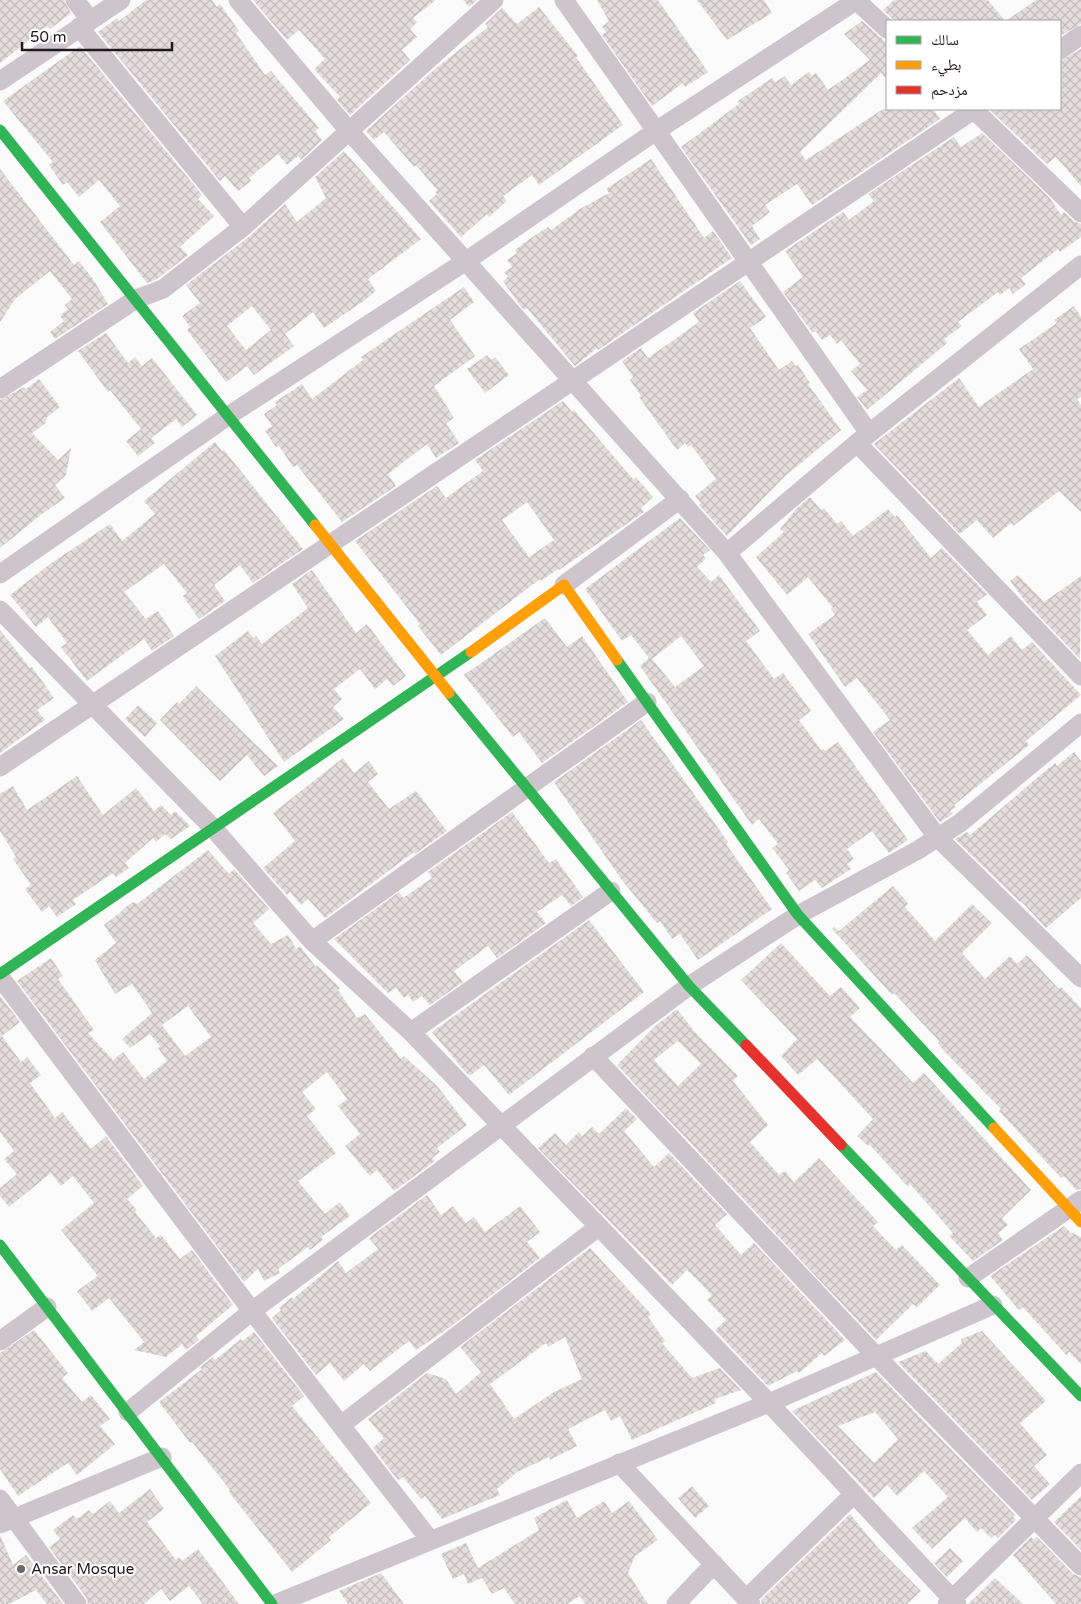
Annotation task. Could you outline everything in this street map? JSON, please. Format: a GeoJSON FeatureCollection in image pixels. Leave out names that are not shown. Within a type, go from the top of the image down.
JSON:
{"type":"FeatureCollection","features":[{"type":"Feature","properties":{"kind":"street"},"geometry":{"type":"LineString","coordinates":[[75,0],[84,23],[243,227]]}},
{"type":"Feature","properties":{"kind":"street"},"geometry":{"type":"LineString","coordinates":[[0,81],[121,0]]}},
{"type":"Feature","properties":{"kind":"street"},"geometry":{"type":"LineString","coordinates":[[238,0],[350,132],[727,553],[938,838],[1081,978]]}},
{"type":"Feature","properties":{"kind":"street"},"geometry":{"type":"LineString","coordinates":[[2,383],[136,299],[164,289],[243,227],[494,0]]}},
{"type":"Feature","properties":{"kind":"street"},"geometry":{"type":"LineString","coordinates":[[564,0],[748,264],[863,438],[1081,676]]}},
{"type":"Feature","properties":{"kind":"street"},"geometry":{"type":"LineString","coordinates":[[0,574],[228,416],[466,261],[656,131],[856,0],[886,28]]}},
{"type":"Feature","properties":{"kind":"street"},"geometry":{"type":"LineString","coordinates":[[1061,49],[1081,35]]}},
{"type":"Feature","properties":{"kind":"street"},"geometry":{"type":"LineString","coordinates":[[0,767],[329,543],[748,264],[973,110]]}},
{"type":"Feature","properties":{"kind":"street"},"geometry":{"type":"LineString","coordinates":[[975,110],[1081,213]]}},
{"type":"Feature","properties":{"kind":"street"},"geometry":{"type":"LineString","coordinates":[[0,130],[436,677],[689,986],[1081,1396]]}},
{"type":"Feature","properties":{"kind":"street"},"geometry":{"type":"LineString","coordinates":[[727,553],[863,438],[1081,265]]}},
{"type":"Feature","properties":{"kind":"street"},"geometry":{"type":"LineString","coordinates":[[430,1540],[252,1311],[0,975],[436,677],[680,500]]}},
{"type":"Feature","properties":{"kind":"street"},"geometry":{"type":"LineString","coordinates":[[564,585],[798,915],[1077,1210],[968,1278]]}},
{"type":"Feature","properties":{"kind":"street"},"geometry":{"type":"LineString","coordinates":[[0,610],[213,828],[312,941],[411,1032],[597,1228],[769,1404],[952,1602],[1034,1517],[1081,1473]]}},
{"type":"Feature","properties":{"kind":"street"},"geometry":{"type":"LineString","coordinates":[[312,941],[647,702]]}},
{"type":"Feature","properties":{"kind":"street"},"geometry":{"type":"LineString","coordinates":[[128,1412],[252,1311],[689,986],[798,915],[938,838],[977,810],[1081,723]]}},
{"type":"Feature","properties":{"kind":"street"},"geometry":{"type":"LineString","coordinates":[[411,1032],[611,891]]}},
{"type":"Feature","properties":{"kind":"street"},"geometry":{"type":"LineString","coordinates":[[593,1056],[878,1357],[1081,1566]]}},
{"type":"Feature","properties":{"kind":"street"},"geometry":{"type":"LineString","coordinates":[[341,1425],[597,1228]]}},
{"type":"Feature","properties":{"kind":"street"},"geometry":{"type":"LineString","coordinates":[[0,1245],[274,1604],[769,1404],[993,1305]]}},
{"type":"Feature","properties":{"kind":"street"},"geometry":{"type":"LineString","coordinates":[[0,1341],[47,1307]]}},
{"type":"Feature","properties":{"kind":"street"},"geometry":{"type":"LineString","coordinates":[[7,1521],[162,1457]]}},
{"type":"Feature","properties":{"kind":"street"},"geometry":{"type":"LineString","coordinates":[[620,1463],[749,1602],[854,1494]]}},
{"type":"Feature","properties":{"kind":"street"},"geometry":{"type":"LineString","coordinates":[[0,1499],[7,1521],[78,1604]]}},
{"type":"Feature","properties":{"kind":"street"},"geometry":{"type":"LineString","coordinates":[[676,1604],[714,1564]]}},
{"type":"Feature","properties":{"kind":"building"},"geometry":{"type":"Polygon","coordinates":[[[0,0],[64,0],[71,13],[50,29],[47,26],[0,63],[0,0]]]}},
{"type":"Feature","properties":{"kind":"building"},"geometry":{"type":"Polygon","coordinates":[[[146,0],[212,0],[217,7],[220,4],[239,31],[236,33],[265,75],[271,71],[319,128],[315,131],[322,140],[301,160],[298,156],[287,165],[278,154],[249,178],[251,181],[238,191],[225,176],[220,181],[98,32],[117,18],[119,21],[146,0]]]}},
{"type":"Feature","properties":{"kind":"building"},"geometry":{"type":"Polygon","coordinates":[[[253,0],[436,0],[413,18],[417,22],[410,29],[417,37],[402,50],[410,60],[350,115],[337,100],[340,97],[314,69],[325,59],[299,30],[287,40],[253,0]]]}},
{"type":"Feature","properties":{"kind":"building"},"geometry":{"type":"Polygon","coordinates":[[[463,0],[477,0],[469,7],[463,0]]]}},
{"type":"Feature","properties":{"kind":"building"},"geometry":{"type":"Polygon","coordinates":[[[597,0],[658,0],[708,72],[685,87],[683,83],[652,106],[602,35],[606,32],[602,27],[609,21],[597,0]]]}},
{"type":"Feature","properties":{"kind":"building"},"geometry":{"type":"Polygon","coordinates":[[[697,0],[764,0],[772,13],[727,40],[697,0]]]}},
{"type":"Feature","properties":{"kind":"building"},"geometry":{"type":"Polygon","coordinates":[[[894,0],[988,0],[1004,20],[894,20],[883,10],[894,0]]]}},
{"type":"Feature","properties":{"kind":"building"},"geometry":{"type":"Polygon","coordinates":[[[1036,0],[1081,0],[1081,24],[1061,35],[1061,20],[1007,20],[1036,0]]]}},
{"type":"Feature","properties":{"kind":"building"},"geometry":{"type":"Polygon","coordinates":[[[539,7],[578,56],[576,57],[623,125],[539,185],[532,175],[503,196],[507,201],[489,217],[487,214],[461,237],[429,201],[437,194],[435,192],[437,190],[416,165],[414,167],[384,132],[374,140],[366,131],[435,69],[488,27],[485,24],[502,8],[517,24],[539,7]]]}},
{"type":"Feature","properties":{"kind":"building"},"geometry":{"type":"Polygon","coordinates":[[[862,21],[886,42],[886,79],[881,73],[800,152],[806,160],[883,109],[934,110],[940,119],[812,205],[797,184],[765,205],[770,212],[752,226],[760,239],[751,245],[681,147],[739,104],[738,101],[772,78],[775,82],[785,76],[791,85],[809,72],[812,76],[816,73],[828,90],[870,60],[844,34],[862,21]]]}},
{"type":"Feature","properties":{"kind":"building"},"geometry":{"type":"Polygon","coordinates":[[[80,46],[202,195],[198,199],[214,216],[180,247],[188,255],[157,279],[147,283],[100,222],[120,206],[99,180],[79,197],[67,182],[63,185],[49,165],[53,162],[3,101],[80,46]]]}},
{"type":"Feature","properties":{"kind":"building"},"geometry":{"type":"Polygon","coordinates":[[[1081,49],[1081,186],[1056,157],[1047,164],[990,110],[1061,110],[1061,60],[1081,49]]]}},
{"type":"Feature","properties":{"kind":"building"},"geometry":{"type":"Polygon","coordinates":[[[982,133],[1049,197],[1061,215],[1064,212],[1074,221],[1081,224],[1081,237],[1060,252],[1058,249],[1021,278],[1026,284],[1013,294],[1009,288],[1000,295],[998,292],[958,322],[962,326],[944,339],[947,343],[867,410],[857,397],[867,390],[851,371],[860,364],[841,340],[837,344],[830,335],[822,340],[816,332],[812,332],[783,292],[803,277],[785,251],[843,212],[849,220],[874,201],[868,194],[954,137],[961,147],[982,133]]]}},
{"type":"Feature","properties":{"kind":"building"},"geometry":{"type":"Polygon","coordinates":[[[344,151],[421,239],[368,279],[376,291],[365,300],[324,328],[313,312],[285,334],[294,346],[254,375],[247,366],[226,382],[187,330],[190,327],[182,316],[200,303],[186,285],[250,236],[285,204],[297,222],[326,198],[315,177],[344,151]],[[252,306],[227,326],[246,350],[271,330],[252,306]]]}},
{"type":"Feature","properties":{"kind":"building"},"geometry":{"type":"Polygon","coordinates":[[[651,159],[704,238],[713,231],[732,258],[598,350],[597,348],[575,366],[527,308],[525,310],[522,308],[503,281],[508,277],[504,272],[512,267],[507,260],[517,253],[515,250],[528,240],[548,227],[551,230],[580,209],[609,193],[606,189],[651,159]]]}},
{"type":"Feature","properties":{"kind":"building"},"geometry":{"type":"Polygon","coordinates":[[[0,169],[74,265],[79,261],[93,279],[108,304],[55,339],[50,332],[64,321],[60,316],[68,309],[65,305],[72,299],[50,271],[15,299],[0,322],[0,169]]]}},
{"type":"Feature","properties":{"kind":"building"},"geometry":{"type":"Polygon","coordinates":[[[740,281],[766,317],[750,328],[779,370],[792,361],[795,366],[798,365],[810,383],[808,384],[841,430],[784,477],[727,536],[699,505],[701,503],[695,496],[716,479],[691,445],[688,447],[685,443],[677,450],[639,397],[641,396],[630,380],[633,377],[622,361],[641,348],[648,358],[699,322],[693,313],[740,281]]]}},
{"type":"Feature","properties":{"kind":"building"},"geometry":{"type":"Polygon","coordinates":[[[464,287],[474,302],[450,320],[475,356],[434,386],[454,418],[446,423],[459,443],[436,458],[427,444],[388,474],[396,486],[342,522],[297,465],[293,467],[279,446],[276,447],[265,431],[272,426],[264,414],[277,405],[275,402],[302,384],[312,399],[363,360],[361,357],[464,287]]]}},
{"type":"Feature","properties":{"kind":"building"},"geometry":{"type":"Polygon","coordinates":[[[1074,306],[1081,317],[1081,397],[1077,399],[1081,405],[1081,512],[1059,491],[1013,526],[1011,523],[993,538],[977,520],[960,534],[874,444],[959,378],[979,407],[1033,369],[1019,349],[1057,323],[1054,320],[1074,306]]]}},
{"type":"Feature","properties":{"kind":"building"},"geometry":{"type":"Polygon","coordinates":[[[106,333],[128,363],[135,357],[142,366],[152,358],[197,415],[182,427],[176,419],[151,438],[155,443],[138,456],[126,441],[141,429],[110,390],[108,392],[78,351],[106,333]]]}},
{"type":"Feature","properties":{"kind":"building"},"geometry":{"type":"Polygon","coordinates":[[[487,355],[491,360],[495,357],[509,375],[485,393],[467,369],[487,355]]]}},
{"type":"Feature","properties":{"kind":"building"},"geometry":{"type":"Polygon","coordinates":[[[39,379],[60,407],[46,418],[46,423],[32,433],[58,460],[71,448],[66,475],[55,485],[65,498],[0,548],[0,400],[24,387],[26,389],[39,379]]]}},
{"type":"Feature","properties":{"kind":"building"},"geometry":{"type":"Polygon","coordinates":[[[563,401],[572,412],[574,410],[633,479],[636,477],[653,497],[641,508],[644,512],[559,570],[541,581],[540,579],[441,655],[418,626],[420,624],[355,541],[437,486],[446,498],[483,471],[475,460],[563,401]],[[527,502],[502,520],[529,557],[554,540],[527,502]]]}},
{"type":"Feature","properties":{"kind":"building"},"geometry":{"type":"Polygon","coordinates":[[[215,442],[222,451],[224,450],[303,549],[253,583],[240,565],[214,585],[225,601],[199,619],[183,596],[187,593],[164,564],[124,592],[146,619],[158,611],[174,636],[152,651],[144,639],[87,681],[61,647],[67,643],[48,617],[36,627],[10,595],[50,564],[110,524],[122,541],[155,514],[144,501],[215,442]]]}},
{"type":"Feature","properties":{"kind":"building"},"geometry":{"type":"Polygon","coordinates":[[[810,497],[821,510],[824,508],[837,524],[841,521],[853,536],[888,509],[895,517],[897,515],[931,558],[942,548],[987,594],[977,602],[987,615],[967,630],[988,655],[1011,636],[1022,650],[1032,642],[1081,695],[1026,741],[1029,745],[954,805],[956,807],[950,811],[953,814],[940,822],[873,732],[890,720],[857,678],[845,687],[808,634],[835,615],[831,609],[833,608],[808,577],[787,595],[756,557],[784,532],[780,529],[797,508],[810,497]]]}},
{"type":"Feature","properties":{"kind":"building"},"geometry":{"type":"Polygon","coordinates":[[[680,518],[710,550],[703,555],[706,558],[697,567],[711,582],[719,575],[760,631],[746,641],[774,679],[783,673],[811,711],[799,720],[821,750],[824,749],[825,751],[838,742],[908,840],[889,853],[872,831],[847,849],[854,859],[847,864],[851,869],[822,888],[815,880],[799,891],[786,873],[789,870],[772,848],[778,844],[759,819],[752,825],[640,666],[649,658],[631,635],[622,641],[585,589],[680,518]],[[681,636],[652,659],[675,687],[704,666],[681,636]]]}},
{"type":"Feature","properties":{"kind":"building"},"geometry":{"type":"Polygon","coordinates":[[[312,570],[356,633],[367,624],[406,676],[393,686],[387,679],[375,689],[360,669],[334,689],[342,699],[333,707],[344,719],[284,762],[215,656],[248,631],[253,638],[256,636],[262,644],[308,608],[292,584],[312,570]]]}},
{"type":"Feature","properties":{"kind":"building"},"geometry":{"type":"Polygon","coordinates":[[[1018,575],[1044,602],[1081,576],[1080,659],[1025,601],[1010,581],[1018,575]]]}},
{"type":"Feature","properties":{"kind":"building"},"geometry":{"type":"Polygon","coordinates":[[[545,618],[567,647],[582,636],[628,702],[542,763],[519,732],[513,737],[464,675],[545,618]]]}},
{"type":"Feature","properties":{"kind":"building"},"geometry":{"type":"Polygon","coordinates":[[[0,630],[30,668],[32,667],[54,698],[37,710],[45,720],[0,753],[0,630]]]}},
{"type":"Feature","properties":{"kind":"building"},"geometry":{"type":"Polygon","coordinates":[[[196,686],[278,766],[264,776],[247,755],[220,781],[160,720],[196,686]]]}},
{"type":"Feature","properties":{"kind":"building"},"geometry":{"type":"Polygon","coordinates":[[[138,705],[157,723],[145,737],[125,719],[138,705]]]}},
{"type":"Feature","properties":{"kind":"building"},"geometry":{"type":"Polygon","coordinates":[[[641,720],[728,842],[726,844],[772,909],[698,960],[680,934],[672,939],[660,921],[657,923],[621,879],[554,782],[641,720]]]}},
{"type":"Feature","properties":{"kind":"building"},"geometry":{"type":"Polygon","coordinates":[[[1074,752],[1081,761],[1081,898],[1046,928],[1021,901],[955,839],[967,832],[970,835],[1055,763],[1057,766],[1074,752]]]}},
{"type":"Feature","properties":{"kind":"building"},"geometry":{"type":"Polygon","coordinates":[[[343,758],[354,773],[369,761],[378,774],[368,782],[389,809],[416,791],[447,831],[415,854],[414,852],[325,918],[308,899],[301,905],[290,892],[287,895],[263,868],[295,841],[273,813],[343,758]]]}},
{"type":"Feature","properties":{"kind":"building"},"geometry":{"type":"Polygon","coordinates":[[[77,776],[103,815],[136,788],[154,811],[161,805],[171,815],[175,811],[190,826],[171,839],[165,834],[156,842],[153,838],[125,863],[129,868],[116,877],[113,873],[73,900],[76,904],[57,917],[49,906],[42,912],[25,889],[31,885],[13,859],[16,857],[0,831],[0,794],[13,786],[27,810],[77,776]]]}},
{"type":"Feature","properties":{"kind":"building"},"geometry":{"type":"Polygon","coordinates":[[[512,812],[549,863],[556,859],[583,897],[571,906],[562,895],[537,912],[546,923],[497,958],[488,946],[454,971],[463,982],[430,1005],[422,996],[413,1002],[408,995],[404,998],[396,988],[388,993],[334,939],[399,892],[403,898],[432,878],[428,872],[512,812]]]}},
{"type":"Feature","properties":{"kind":"building"},"geometry":{"type":"Polygon","coordinates":[[[208,850],[229,874],[234,869],[269,909],[253,923],[271,944],[288,935],[296,949],[300,946],[316,967],[317,965],[340,988],[338,990],[357,1018],[365,1014],[401,1059],[404,1056],[438,1087],[467,1125],[437,1148],[440,1152],[432,1158],[435,1161],[394,1191],[377,1170],[370,1176],[345,1146],[360,1134],[338,1106],[347,1099],[327,1072],[302,1092],[316,1109],[307,1116],[336,1153],[298,1181],[325,1214],[340,1202],[350,1216],[321,1237],[323,1240],[310,1250],[308,1247],[278,1269],[280,1273],[264,1281],[258,1269],[244,1282],[17,981],[51,958],[63,976],[58,979],[94,1030],[88,1033],[113,1060],[123,1052],[144,1079],[167,1061],[158,1048],[160,1046],[150,1034],[130,1048],[122,1039],[152,1013],[132,984],[115,994],[95,960],[116,943],[104,925],[133,902],[137,904],[208,850]],[[188,1006],[162,1025],[185,1056],[211,1037],[188,1006]]]}},
{"type":"Feature","properties":{"kind":"building"},"geometry":{"type":"Polygon","coordinates":[[[893,886],[908,903],[905,907],[935,941],[972,904],[992,923],[962,953],[985,979],[1010,956],[1017,964],[1027,955],[1059,989],[1061,987],[1081,1008],[1081,1189],[1076,1190],[1064,1176],[1061,1178],[999,1111],[1001,1109],[943,1050],[938,1043],[939,1041],[894,993],[892,995],[832,929],[834,927],[839,931],[893,886]]]}},
{"type":"Feature","properties":{"kind":"building"},"geometry":{"type":"Polygon","coordinates":[[[589,920],[644,992],[509,1095],[484,1065],[471,1075],[468,1075],[432,1032],[589,920]]]}},
{"type":"Feature","properties":{"kind":"building"},"geometry":{"type":"Polygon","coordinates":[[[781,943],[830,996],[841,987],[860,1008],[850,1017],[913,1083],[924,1073],[1031,1190],[1002,1218],[1008,1225],[998,1233],[1003,1240],[973,1261],[949,1236],[953,1233],[910,1184],[908,1187],[870,1145],[868,1146],[857,1136],[873,1119],[840,1083],[817,1059],[798,1075],[781,1056],[797,1039],[741,980],[781,943]]]}},
{"type":"Feature","properties":{"kind":"building"},"geometry":{"type":"Polygon","coordinates":[[[0,996],[20,1022],[2,1036],[21,1062],[27,1057],[41,1075],[30,1083],[55,1118],[62,1112],[91,1149],[106,1136],[143,1186],[127,1199],[137,1210],[135,1212],[156,1238],[161,1235],[180,1259],[192,1250],[233,1305],[196,1336],[199,1340],[186,1350],[182,1344],[166,1357],[134,1350],[144,1342],[109,1298],[92,1311],[77,1291],[98,1276],[61,1230],[94,1203],[73,1176],[61,1186],[51,1173],[9,1207],[0,1196],[0,1188],[17,1174],[4,1159],[14,1151],[0,1132],[0,996]]]}},
{"type":"Feature","properties":{"kind":"building"},"geometry":{"type":"Polygon","coordinates":[[[677,1009],[694,1031],[738,1076],[733,1081],[768,1125],[750,1142],[779,1175],[785,1171],[794,1182],[819,1158],[878,1222],[873,1226],[896,1250],[902,1245],[940,1285],[917,1307],[913,1304],[876,1340],[617,1065],[655,1026],[677,1009]],[[678,1041],[654,1060],[678,1086],[701,1064],[678,1041]]]}},
{"type":"Feature","properties":{"kind":"building"},"geometry":{"type":"Polygon","coordinates":[[[626,1108],[637,1119],[624,1131],[654,1167],[669,1153],[727,1214],[715,1225],[741,1255],[754,1243],[845,1340],[824,1356],[822,1353],[799,1373],[797,1371],[768,1386],[715,1330],[726,1320],[707,1300],[712,1295],[687,1270],[672,1285],[538,1148],[555,1133],[566,1145],[579,1132],[582,1136],[592,1127],[599,1134],[626,1108]]]}},
{"type":"Feature","properties":{"kind":"building"},"geometry":{"type":"Polygon","coordinates":[[[427,1195],[441,1215],[453,1206],[466,1223],[474,1217],[485,1232],[520,1206],[540,1232],[527,1242],[540,1258],[446,1330],[416,1350],[409,1341],[370,1371],[364,1364],[344,1381],[330,1363],[316,1375],[272,1318],[281,1310],[279,1308],[292,1297],[293,1299],[338,1261],[346,1273],[378,1249],[369,1238],[427,1195]]]}},
{"type":"Feature","properties":{"kind":"building"},"geometry":{"type":"Polygon","coordinates":[[[1064,1226],[1070,1232],[1081,1237],[1081,1364],[1069,1352],[1066,1355],[1023,1307],[1019,1310],[990,1276],[1064,1226]]]}},
{"type":"Feature","properties":{"kind":"building"},"geometry":{"type":"Polygon","coordinates":[[[590,1248],[651,1314],[648,1317],[665,1341],[662,1343],[692,1378],[720,1368],[741,1390],[715,1399],[716,1403],[632,1440],[620,1416],[611,1421],[605,1410],[568,1429],[577,1446],[550,1460],[549,1457],[517,1472],[497,1489],[500,1495],[442,1519],[425,1496],[421,1499],[403,1477],[398,1480],[373,1448],[384,1438],[368,1419],[427,1373],[446,1379],[456,1394],[481,1372],[460,1347],[590,1248]],[[565,1337],[548,1347],[546,1343],[490,1384],[514,1419],[554,1392],[582,1379],[565,1337]]]}},
{"type":"Feature","properties":{"kind":"building"},"geometry":{"type":"Polygon","coordinates":[[[34,1330],[68,1373],[62,1378],[82,1402],[91,1395],[110,1419],[100,1426],[115,1444],[77,1475],[68,1463],[18,1496],[0,1469],[0,1353],[34,1330]]]}},
{"type":"Feature","properties":{"kind":"building"},"geometry":{"type":"Polygon","coordinates":[[[982,1331],[1046,1401],[1020,1423],[1047,1455],[1034,1466],[1050,1484],[1032,1500],[898,1362],[926,1351],[938,1364],[962,1343],[961,1339],[982,1331]]]}},
{"type":"Feature","properties":{"kind":"building"},"geometry":{"type":"Polygon","coordinates":[[[254,1332],[304,1396],[292,1406],[371,1503],[329,1537],[331,1540],[292,1572],[229,1492],[230,1490],[192,1442],[190,1443],[159,1402],[202,1369],[200,1367],[213,1357],[215,1360],[241,1339],[242,1341],[254,1332]]]}},
{"type":"Feature","properties":{"kind":"building"},"geometry":{"type":"Polygon","coordinates":[[[876,1372],[1015,1515],[1013,1516],[1016,1520],[998,1538],[995,1535],[991,1538],[981,1528],[977,1532],[965,1518],[932,1549],[912,1528],[948,1497],[924,1471],[897,1496],[887,1485],[874,1498],[792,1411],[876,1372]],[[875,1412],[838,1426],[874,1463],[898,1439],[875,1412]]]}},
{"type":"Feature","properties":{"kind":"building"},"geometry":{"type":"Polygon","coordinates":[[[692,1486],[709,1506],[695,1518],[678,1498],[692,1486]]]}},
{"type":"Feature","properties":{"kind":"building"},"geometry":{"type":"Polygon","coordinates":[[[150,1489],[164,1509],[147,1522],[176,1560],[179,1557],[182,1561],[198,1549],[239,1604],[203,1604],[189,1586],[170,1601],[161,1589],[144,1604],[88,1604],[86,1597],[49,1547],[60,1539],[53,1530],[73,1515],[77,1519],[89,1510],[93,1514],[110,1501],[119,1513],[150,1489]]]}},
{"type":"Feature","properties":{"kind":"building"},"geometry":{"type":"Polygon","coordinates":[[[1081,1496],[1081,1550],[1054,1522],[1081,1496]]]}},
{"type":"Feature","properties":{"kind":"building"},"geometry":{"type":"Polygon","coordinates":[[[567,1500],[577,1518],[604,1501],[612,1513],[629,1501],[658,1540],[635,1556],[628,1573],[648,1604],[585,1604],[580,1596],[567,1604],[515,1604],[504,1588],[492,1594],[482,1578],[468,1584],[464,1574],[453,1579],[441,1554],[466,1543],[478,1568],[539,1530],[534,1518],[567,1500]]]}},
{"type":"Feature","properties":{"kind":"building"},"geometry":{"type":"Polygon","coordinates":[[[850,1514],[878,1548],[921,1591],[907,1604],[762,1604],[761,1600],[850,1514]]]}},
{"type":"Feature","properties":{"kind":"building","name":"Ansar Mosque"},"geometry":{"type":"Polygon","coordinates":[[[0,1535],[13,1565],[26,1555],[63,1604],[47,1604],[36,1590],[9,1604],[0,1604],[0,1535]]]}},
{"type":"Feature","properties":{"kind":"building"},"geometry":{"type":"Polygon","coordinates":[[[1031,1537],[1033,1539],[1037,1537],[1073,1574],[1081,1577],[1081,1604],[1056,1604],[1013,1555],[1031,1537]]]}},
{"type":"Feature","properties":{"kind":"building"},"geometry":{"type":"Polygon","coordinates":[[[950,1548],[963,1561],[947,1577],[934,1563],[950,1548]]]}},
{"type":"Feature","properties":{"kind":"building"},"geometry":{"type":"Polygon","coordinates":[[[381,1573],[404,1604],[348,1604],[339,1591],[381,1573]]]}},
{"type":"Feature","properties":{"kind":"building"},"geometry":{"type":"Polygon","coordinates":[[[995,1578],[1023,1604],[968,1604],[995,1578]]]}},
{"type":"Feature","properties":{"kind":"traffic: fast"},"geometry":{"type":"LineString","coordinates":[[0,130],[315,525]]}},
{"type":"Feature","properties":{"kind":"traffic: fast"},"geometry":{"type":"LineString","coordinates":[[0,974],[471,652]]}},
{"type":"Feature","properties":{"kind":"traffic: fast"},"geometry":{"type":"LineString","coordinates":[[617,660],[798,915],[994,1128]]}},
{"type":"Feature","properties":{"kind":"traffic: fast"},"geometry":{"type":"LineString","coordinates":[[449,693],[689,986],[746,1045]]}},
{"type":"Feature","properties":{"kind":"traffic: fast"},"geometry":{"type":"LineString","coordinates":[[841,1145],[1081,1396]]}},
{"type":"Feature","properties":{"kind":"traffic: fast"},"geometry":{"type":"LineString","coordinates":[[0,1245],[272,1604]]}},
{"type":"Feature","properties":{"kind":"traffic: slow"},"geometry":{"type":"LineString","coordinates":[[315,525],[449,693]]}},
{"type":"Feature","properties":{"kind":"traffic: slow"},"geometry":{"type":"LineString","coordinates":[[471,652],[564,585],[617,660]]}},
{"type":"Feature","properties":{"kind":"traffic: slow"},"geometry":{"type":"LineString","coordinates":[[994,1128],[1081,1222]]}},
{"type":"Feature","properties":{"kind":"traffic: jam"},"geometry":{"type":"LineString","coordinates":[[746,1045],[841,1145]]}},
{"type":"Feature","properties":{"kind":"place","name":"Ansar Mosque"},"geometry":{"type":"Point","coordinates":[21,1569]}}]}
